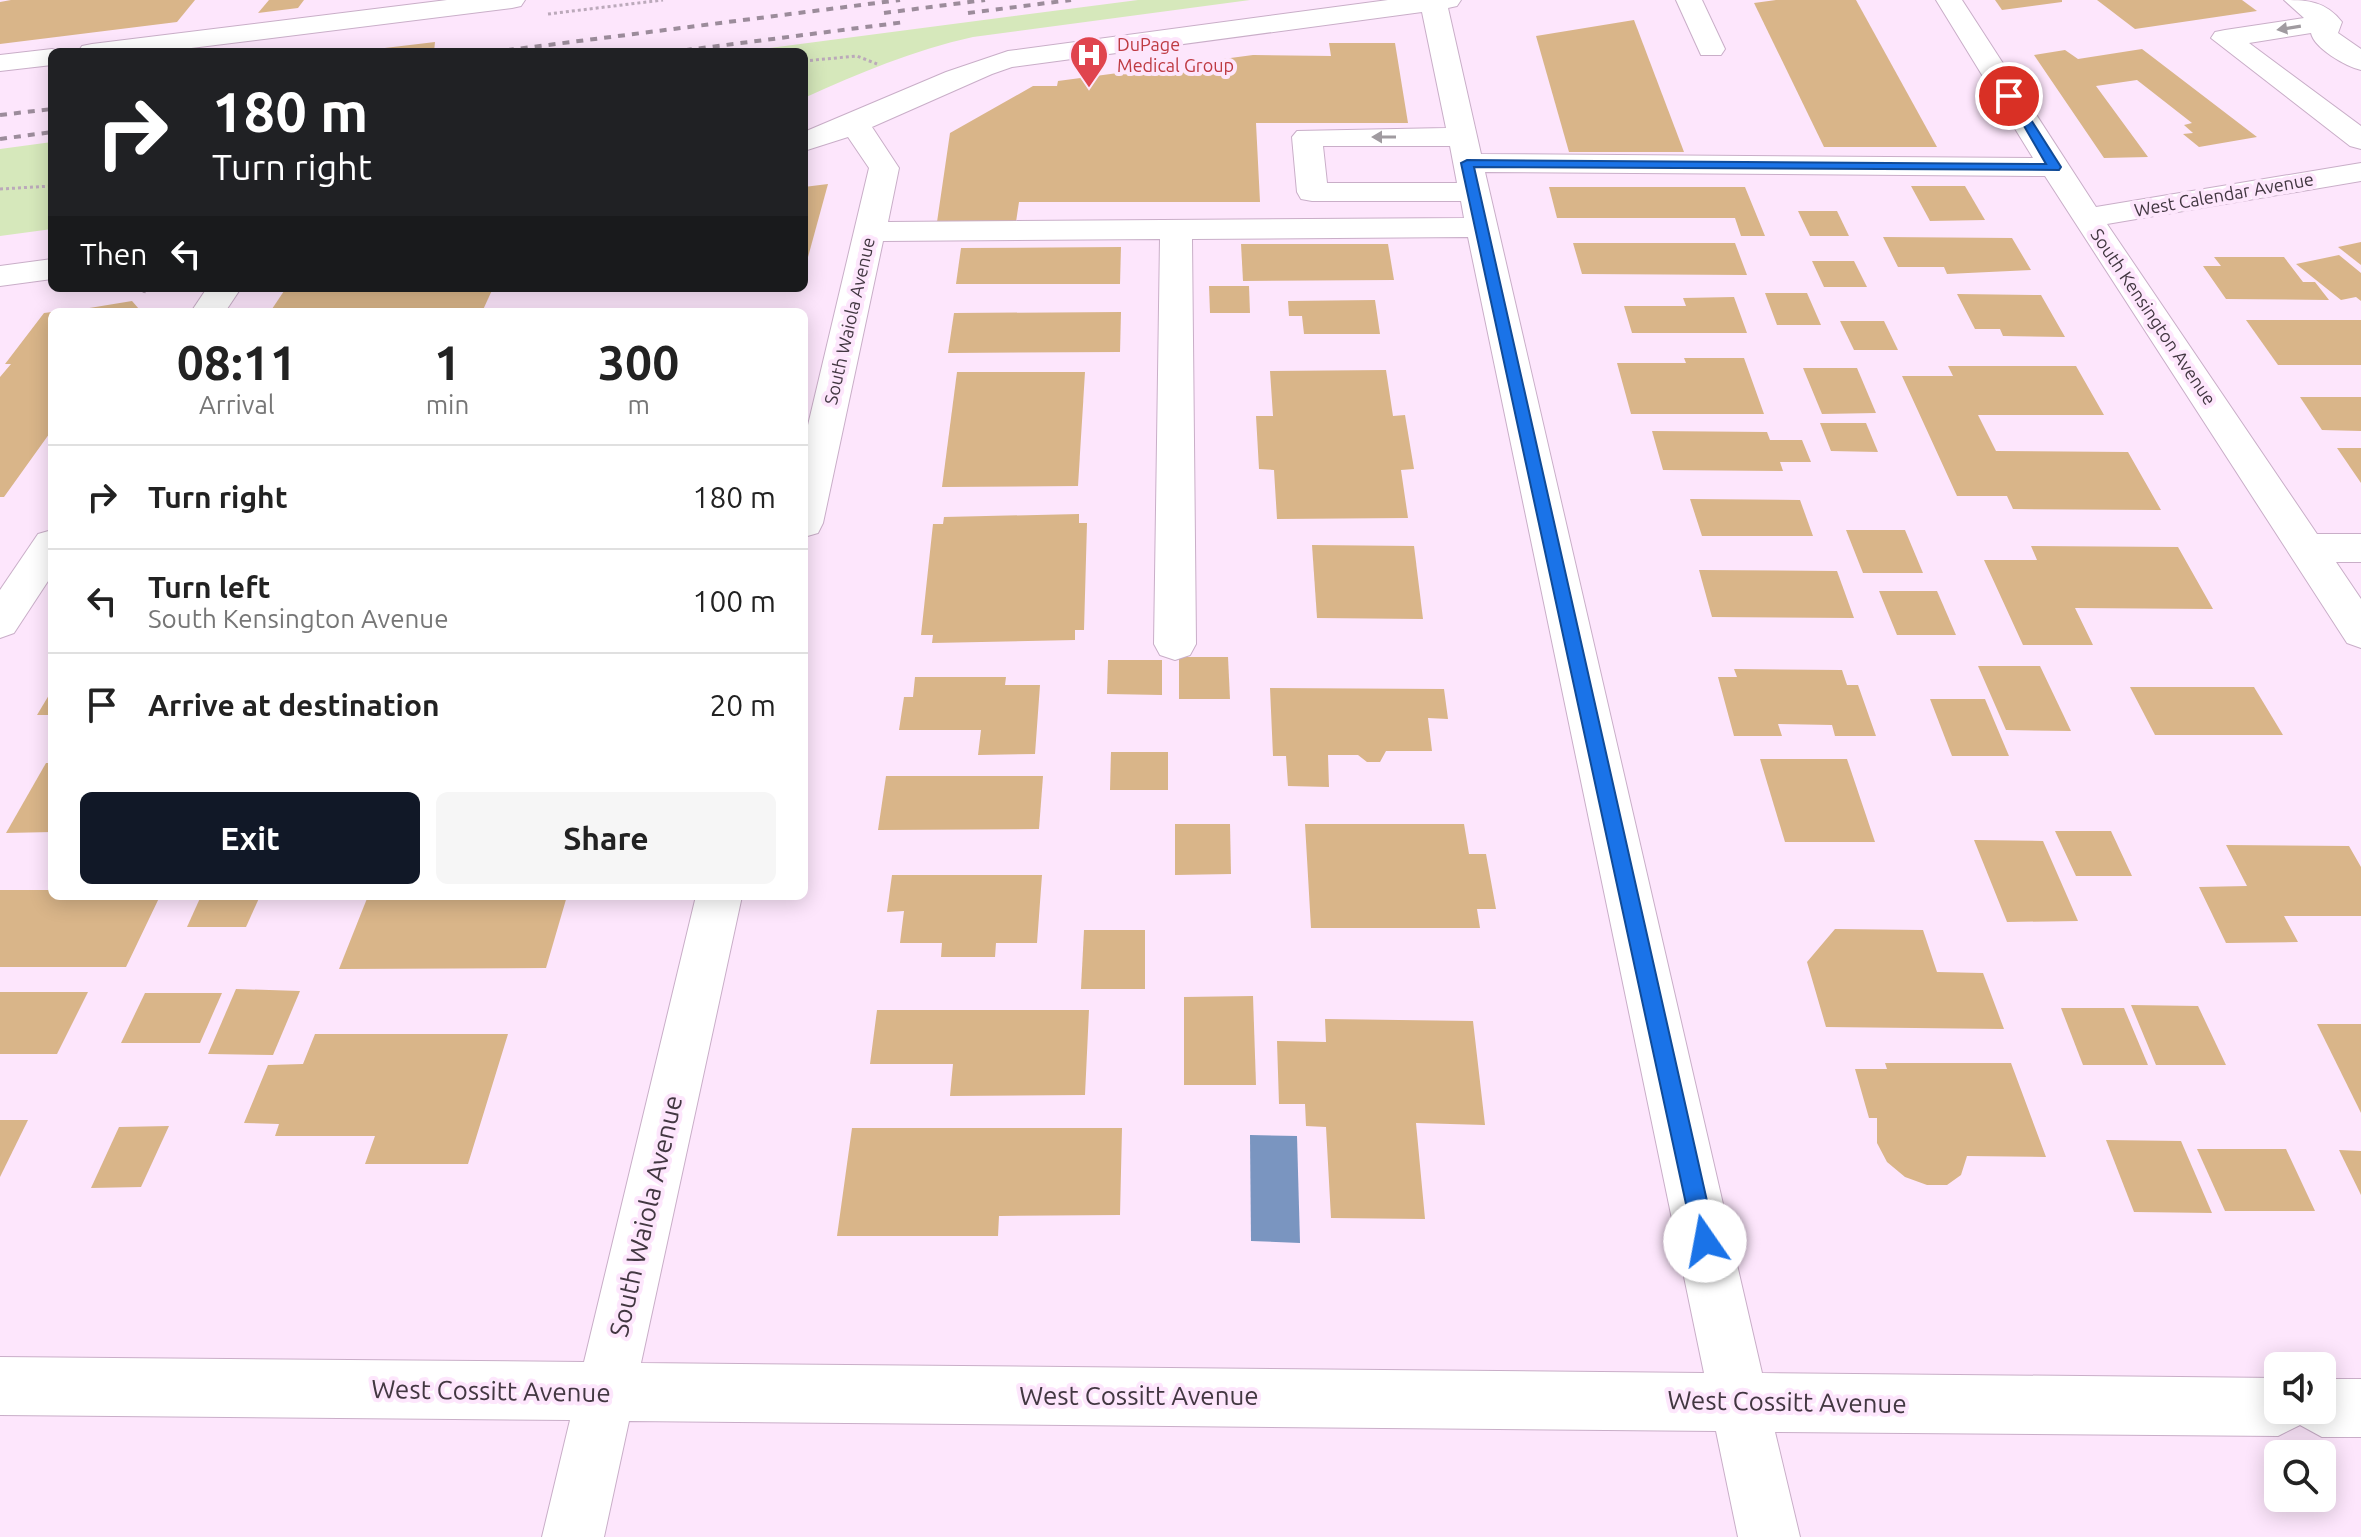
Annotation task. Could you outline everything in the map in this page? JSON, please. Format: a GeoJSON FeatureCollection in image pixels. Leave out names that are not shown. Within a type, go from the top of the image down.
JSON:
{"type":"FeatureCollection","features":[{"type":"Feature","properties":{"kind":"street"},"geometry":{"type":"LineString","coordinates":[[124,48],[510,0]]}},
{"type":"Feature","properties":{"kind":"street"},"geometry":{"type":"LineString","coordinates":[[1689,0],[1711,49]]}},
{"type":"Feature","properties":{"kind":"street","name":"South Kensington Avenue"},"geometry":{"type":"LineString","coordinates":[[1949,0],[2054,167],[2361,632]]}},
{"type":"Feature","properties":{"kind":"street"},"geometry":{"type":"LineString","coordinates":[[2297,0],[2347,24],[2361,44]]}},
{"type":"Feature","properties":{"kind":"street"},"geometry":{"type":"LineString","coordinates":[[808,141],[856,126],[979,67],[1008,59],[1440,1],[1471,180],[1769,1537]]}},
{"type":"Feature","properties":{"kind":"street"},"geometry":{"type":"LineString","coordinates":[[228,35],[243,9]]}},
{"type":"Feature","properties":{"kind":"street"},"geometry":{"type":"LineString","coordinates":[[2347,24],[2324,36],[2361,62]]}},
{"type":"Feature","properties":{"kind":"street"},"geometry":{"type":"LineString","coordinates":[[2347,24],[2225,38],[2361,140]]}},
{"type":"Feature","properties":{"kind":"street"},"geometry":{"type":"LineString","coordinates":[[0,63],[48,57]]}},
{"type":"Feature","properties":{"kind":"street","name":"South Waiola Avenue"},"geometry":{"type":"LineString","coordinates":[[808,505],[884,168],[856,126]]}},
{"type":"Feature","properties":{"kind":"street"},"geometry":{"type":"LineString","coordinates":[[870,232],[1176,230],[1471,180],[2054,167]]}},
{"type":"Feature","properties":{"kind":"street","name":"West Calendar Avenue"},"geometry":{"type":"LineString","coordinates":[[2088,218],[2361,172]]}},
{"type":"Feature","properties":{"kind":"street"},"geometry":{"type":"LineString","coordinates":[[1175,644],[1176,230]]}},
{"type":"Feature","properties":{"kind":"street"},"geometry":{"type":"LineString","coordinates":[[0,276],[48,270]]}},
{"type":"Feature","properties":{"kind":"street"},"geometry":{"type":"LineString","coordinates":[[2307,548],[2361,548]]}},
{"type":"Feature","properties":{"kind":"street"},"geometry":{"type":"LineString","coordinates":[[0,622],[48,550]]}},
{"type":"Feature","properties":{"kind":"street","name":"South Waiola Avenue"},"geometry":{"type":"LineString","coordinates":[[573,1537],[718,900]]}},
{"type":"Feature","properties":{"kind":"street","name":"West Cossitt Avenue"},"geometry":{"type":"LineString","coordinates":[[0,1386],[2264,1407]]}},
{"type":"Feature","properties":{"kind":"street"},"geometry":{"type":"LineString","coordinates":[[2336,1408],[2361,1408]]}},
{"type":"Feature","properties":{"kind":"path"},"geometry":{"type":"LineString","coordinates":[[808,61],[857,56],[877,64]]}},
{"type":"Feature","properties":{"kind":"path"},"geometry":{"type":"LineString","coordinates":[[0,189],[48,186]]}},
{"type":"Feature","properties":{"kind":"green space"},"geometry":{"type":"Polygon","coordinates":[[[1138,0],[1250,0],[973,37],[887,63],[808,96],[808,48],[769,48],[1138,0]]]}},
{"type":"Feature","properties":{"kind":"green space"},"geometry":{"type":"Polygon","coordinates":[[[48,143],[48,230],[0,236],[0,149],[48,143]]]}},
{"type":"Feature","properties":{"kind":"water"},"geometry":{"type":"Polygon","coordinates":[[[1250,1135],[1297,1136],[1300,1243],[1251,1241],[1250,1135]]]}},
{"type":"Feature","properties":{"kind":"building"},"geometry":{"type":"Polygon","coordinates":[[[195,0],[177,22],[0,44],[0,2],[195,0]]]}},
{"type":"Feature","properties":{"kind":"building"},"geometry":{"type":"Polygon","coordinates":[[[269,0],[304,0],[298,8],[258,13],[269,0]]]}},
{"type":"Feature","properties":{"kind":"building"},"geometry":{"type":"Polygon","coordinates":[[[1856,0],[1937,147],[1824,147],[1754,3],[1856,0]]]}},
{"type":"Feature","properties":{"kind":"building"},"geometry":{"type":"Polygon","coordinates":[[[1995,0],[2062,0],[2062,2],[2002,10],[1995,0]]]}},
{"type":"Feature","properties":{"kind":"building"},"geometry":{"type":"Polygon","coordinates":[[[2097,0],[2242,0],[2257,11],[2135,29],[2097,0]]]}},
{"type":"Feature","properties":{"kind":"building"},"geometry":{"type":"Polygon","coordinates":[[[1634,20],[1684,152],[1569,152],[1536,36],[1634,20]]]}},
{"type":"Feature","properties":{"kind":"building"},"geometry":{"type":"Polygon","coordinates":[[[435,42],[434,48],[385,48],[435,42]]]}},
{"type":"Feature","properties":{"kind":"building"},"geometry":{"type":"Polygon","coordinates":[[[1329,43],[1395,43],[1408,123],[1256,123],[1260,202],[1019,202],[1016,222],[937,222],[950,133],[1033,86],[1057,86],[1058,81],[1253,55],[1331,56],[1329,43]]]}},
{"type":"Feature","properties":{"kind":"building"},"geometry":{"type":"Polygon","coordinates":[[[2142,49],[2257,137],[2199,147],[2183,134],[2193,133],[2184,125],[2192,123],[2137,80],[2096,86],[2148,157],[2104,158],[2034,55],[2065,50],[2078,59],[2142,49]]]}},
{"type":"Feature","properties":{"kind":"building"},"geometry":{"type":"Polygon","coordinates":[[[828,184],[808,257],[808,186],[828,184]]]}},
{"type":"Feature","properties":{"kind":"building"},"geometry":{"type":"Polygon","coordinates":[[[1911,186],[1965,186],[1985,220],[1930,221],[1911,186]]]}},
{"type":"Feature","properties":{"kind":"building"},"geometry":{"type":"Polygon","coordinates":[[[1549,187],[1745,187],[1765,236],[1741,236],[1735,218],[1557,218],[1549,187]]]}},
{"type":"Feature","properties":{"kind":"building"},"geometry":{"type":"Polygon","coordinates":[[[1798,211],[1837,211],[1849,236],[1810,236],[1798,211]]]}},
{"type":"Feature","properties":{"kind":"building"},"geometry":{"type":"Polygon","coordinates":[[[1883,237],[2012,238],[2031,270],[1947,274],[1944,267],[1898,267],[1883,237]]]}},
{"type":"Feature","properties":{"kind":"building"},"geometry":{"type":"Polygon","coordinates":[[[2361,242],[2361,265],[2338,247],[2361,242]]]}},
{"type":"Feature","properties":{"kind":"building"},"geometry":{"type":"Polygon","coordinates":[[[1573,243],[1735,243],[1747,275],[1582,274],[1573,243]]]}},
{"type":"Feature","properties":{"kind":"building"},"geometry":{"type":"Polygon","coordinates":[[[1241,244],[1388,244],[1394,280],[1243,281],[1241,244]]]}},
{"type":"Feature","properties":{"kind":"building"},"geometry":{"type":"Polygon","coordinates":[[[1121,247],[1120,284],[956,284],[961,248],[1121,247]]]}},
{"type":"Feature","properties":{"kind":"building"},"geometry":{"type":"Polygon","coordinates":[[[2339,255],[2361,273],[2361,301],[2356,297],[2341,300],[2296,264],[2339,255]]]}},
{"type":"Feature","properties":{"kind":"building"},"geometry":{"type":"Polygon","coordinates":[[[2214,257],[2284,257],[2303,282],[2315,282],[2329,300],[2226,299],[2203,266],[2221,266],[2214,257]]]}},
{"type":"Feature","properties":{"kind":"building"},"geometry":{"type":"Polygon","coordinates":[[[1812,261],[1854,261],[1867,287],[1824,287],[1812,261]]]}},
{"type":"Feature","properties":{"kind":"building"},"geometry":{"type":"Polygon","coordinates":[[[1209,286],[1249,286],[1250,313],[1210,313],[1209,286]]]}},
{"type":"Feature","properties":{"kind":"building"},"geometry":{"type":"Polygon","coordinates":[[[283,292],[491,292],[484,308],[273,308],[283,292]]]}},
{"type":"Feature","properties":{"kind":"building"},"geometry":{"type":"Polygon","coordinates":[[[1765,293],[1807,293],[1821,325],[1777,325],[1765,293]]]}},
{"type":"Feature","properties":{"kind":"building"},"geometry":{"type":"Polygon","coordinates":[[[1957,294],[2041,295],[2065,337],[2003,336],[2000,329],[1975,329],[1957,294]]]}},
{"type":"Feature","properties":{"kind":"building"},"geometry":{"type":"Polygon","coordinates":[[[1734,297],[1747,333],[1632,333],[1624,306],[1686,306],[1683,298],[1734,297]]]}},
{"type":"Feature","properties":{"kind":"building"},"geometry":{"type":"Polygon","coordinates":[[[1375,300],[1380,334],[1304,334],[1302,316],[1289,316],[1288,301],[1375,300]]]}},
{"type":"Feature","properties":{"kind":"building"},"geometry":{"type":"Polygon","coordinates":[[[132,301],[138,308],[89,308],[132,301]]]}},
{"type":"Feature","properties":{"kind":"building"},"geometry":{"type":"Polygon","coordinates":[[[48,312],[48,436],[4,497],[0,497],[0,377],[11,364],[5,364],[44,313],[48,312]]]}},
{"type":"Feature","properties":{"kind":"building"},"geometry":{"type":"Polygon","coordinates":[[[1121,312],[1120,352],[948,353],[954,313],[1121,312]]]}},
{"type":"Feature","properties":{"kind":"building"},"geometry":{"type":"Polygon","coordinates":[[[2246,320],[2361,320],[2361,365],[2278,365],[2246,320]]]}},
{"type":"Feature","properties":{"kind":"building"},"geometry":{"type":"Polygon","coordinates":[[[1840,321],[1884,321],[1898,350],[1854,350],[1840,321]]]}},
{"type":"Feature","properties":{"kind":"building"},"geometry":{"type":"Polygon","coordinates":[[[1684,358],[1744,358],[1764,414],[1631,414],[1617,363],[1686,363],[1684,358]]]}},
{"type":"Feature","properties":{"kind":"building"},"geometry":{"type":"Polygon","coordinates":[[[1948,366],[2076,366],[2104,415],[1978,415],[1996,451],[2128,452],[2161,510],[2013,509],[2007,496],[1957,496],[1902,376],[1953,376],[1948,366]]]}},
{"type":"Feature","properties":{"kind":"building"},"geometry":{"type":"Polygon","coordinates":[[[1803,368],[1857,368],[1876,413],[1822,414],[1803,368]]]}},
{"type":"Feature","properties":{"kind":"building"},"geometry":{"type":"Polygon","coordinates":[[[1386,370],[1393,416],[1405,415],[1414,469],[1401,470],[1408,518],[1277,519],[1274,470],[1259,469],[1256,416],[1273,416],[1270,371],[1386,370]]]}},
{"type":"Feature","properties":{"kind":"building"},"geometry":{"type":"Polygon","coordinates":[[[957,372],[1085,372],[1078,486],[942,487],[957,372]]]}},
{"type":"Feature","properties":{"kind":"building"},"geometry":{"type":"Polygon","coordinates":[[[2300,397],[2361,397],[2361,431],[2322,430],[2300,397]]]}},
{"type":"Feature","properties":{"kind":"building"},"geometry":{"type":"Polygon","coordinates":[[[1820,423],[1866,423],[1878,452],[1831,451],[1820,423]]]}},
{"type":"Feature","properties":{"kind":"building"},"geometry":{"type":"Polygon","coordinates":[[[1652,431],[1767,432],[1770,440],[1802,440],[1811,462],[1780,462],[1783,471],[1663,470],[1652,431]]]}},
{"type":"Feature","properties":{"kind":"building"},"geometry":{"type":"Polygon","coordinates":[[[2337,448],[2361,448],[2361,483],[2337,448]]]}},
{"type":"Feature","properties":{"kind":"building"},"geometry":{"type":"Polygon","coordinates":[[[1690,499],[1800,500],[1813,536],[1702,536],[1690,499]]]}},
{"type":"Feature","properties":{"kind":"building"},"geometry":{"type":"Polygon","coordinates":[[[1079,514],[1079,523],[1087,523],[1084,630],[1075,630],[1075,640],[932,643],[933,635],[921,635],[933,524],[943,524],[944,517],[1079,514]]]}},
{"type":"Feature","properties":{"kind":"building"},"geometry":{"type":"Polygon","coordinates":[[[1846,530],[1905,530],[1923,573],[1863,573],[1846,530]]]}},
{"type":"Feature","properties":{"kind":"building"},"geometry":{"type":"Polygon","coordinates":[[[1312,545],[1414,546],[1423,619],[1317,618],[1312,545]]]}},
{"type":"Feature","properties":{"kind":"building"},"geometry":{"type":"Polygon","coordinates":[[[2031,546],[2178,547],[2213,609],[2075,608],[2093,645],[2023,645],[1984,560],[2037,560],[2031,546]]]}},
{"type":"Feature","properties":{"kind":"building"},"geometry":{"type":"Polygon","coordinates":[[[1699,570],[1837,571],[1854,618],[1712,617],[1699,570]]]}},
{"type":"Feature","properties":{"kind":"building"},"geometry":{"type":"Polygon","coordinates":[[[1879,591],[1937,591],[1956,635],[1897,635],[1879,591]]]}},
{"type":"Feature","properties":{"kind":"building"},"geometry":{"type":"Polygon","coordinates":[[[1179,657],[1228,657],[1230,699],[1179,699],[1179,657]]]}},
{"type":"Feature","properties":{"kind":"building"},"geometry":{"type":"Polygon","coordinates":[[[1108,660],[1162,660],[1162,695],[1107,694],[1108,660]]]}},
{"type":"Feature","properties":{"kind":"building"},"geometry":{"type":"Polygon","coordinates":[[[1978,666],[2040,666],[2071,731],[2006,730],[1978,666]]]}},
{"type":"Feature","properties":{"kind":"building"},"geometry":{"type":"Polygon","coordinates":[[[1734,669],[1842,670],[1847,685],[1858,685],[1876,736],[1835,736],[1832,725],[1778,724],[1782,736],[1734,736],[1718,677],[1737,677],[1734,669]]]}},
{"type":"Feature","properties":{"kind":"building"},"geometry":{"type":"Polygon","coordinates":[[[915,677],[1006,677],[1005,685],[1040,685],[1035,754],[978,755],[981,730],[899,730],[904,697],[913,697],[915,677]]]}},
{"type":"Feature","properties":{"kind":"building"},"geometry":{"type":"Polygon","coordinates":[[[2130,687],[2254,687],[2283,735],[2155,735],[2130,687]]]}},
{"type":"Feature","properties":{"kind":"building"},"geometry":{"type":"Polygon","coordinates":[[[1270,688],[1444,689],[1448,719],[1428,718],[1432,751],[1386,751],[1380,762],[1367,762],[1358,755],[1328,755],[1329,787],[1288,786],[1286,756],[1273,756],[1270,688]]]}},
{"type":"Feature","properties":{"kind":"building"},"geometry":{"type":"Polygon","coordinates":[[[48,697],[48,715],[37,715],[48,697]]]}},
{"type":"Feature","properties":{"kind":"building"},"geometry":{"type":"Polygon","coordinates":[[[1930,699],[1985,699],[2009,756],[1952,756],[1930,699]]]}},
{"type":"Feature","properties":{"kind":"building"},"geometry":{"type":"Polygon","coordinates":[[[1111,752],[1168,752],[1168,790],[1110,790],[1111,752]]]}},
{"type":"Feature","properties":{"kind":"building"},"geometry":{"type":"Polygon","coordinates":[[[1760,759],[1847,759],[1875,842],[1785,842],[1760,759]]]}},
{"type":"Feature","properties":{"kind":"building"},"geometry":{"type":"Polygon","coordinates":[[[46,763],[48,763],[48,832],[6,833],[46,763]]]}},
{"type":"Feature","properties":{"kind":"building"},"geometry":{"type":"Polygon","coordinates":[[[886,776],[1043,776],[1039,829],[878,830],[886,776]]]}},
{"type":"Feature","properties":{"kind":"building"},"geometry":{"type":"Polygon","coordinates":[[[1175,824],[1230,824],[1231,874],[1175,875],[1175,824]]]}},
{"type":"Feature","properties":{"kind":"building"},"geometry":{"type":"Polygon","coordinates":[[[1305,824],[1464,824],[1469,854],[1486,854],[1496,909],[1477,909],[1480,928],[1311,928],[1305,824]]]}},
{"type":"Feature","properties":{"kind":"building"},"geometry":{"type":"Polygon","coordinates":[[[2055,831],[2111,831],[2132,876],[2076,876],[2055,831]]]}},
{"type":"Feature","properties":{"kind":"building"},"geometry":{"type":"Polygon","coordinates":[[[1974,840],[2043,841],[2078,921],[2007,922],[1974,840]]]}},
{"type":"Feature","properties":{"kind":"building"},"geometry":{"type":"Polygon","coordinates":[[[2226,845],[2349,846],[2361,867],[2361,916],[2284,916],[2298,942],[2226,943],[2199,887],[2247,886],[2226,845]]]}},
{"type":"Feature","properties":{"kind":"building"},"geometry":{"type":"Polygon","coordinates":[[[892,875],[1042,875],[1037,943],[996,943],[995,957],[941,957],[942,943],[900,943],[904,911],[887,912],[892,875]]]}},
{"type":"Feature","properties":{"kind":"building"},"geometry":{"type":"Polygon","coordinates":[[[0,890],[48,890],[48,900],[158,900],[126,967],[0,967],[0,890]]]}},
{"type":"Feature","properties":{"kind":"building"},"geometry":{"type":"Polygon","coordinates":[[[199,900],[258,900],[246,927],[187,927],[199,900]]]}},
{"type":"Feature","properties":{"kind":"building"},"geometry":{"type":"Polygon","coordinates":[[[366,900],[566,900],[546,968],[339,969],[366,900]]]}},
{"type":"Feature","properties":{"kind":"building"},"geometry":{"type":"Polygon","coordinates":[[[1835,929],[1923,930],[1937,972],[1983,973],[2004,1029],[1826,1027],[1807,962],[1835,929]]]}},
{"type":"Feature","properties":{"kind":"building"},"geometry":{"type":"Polygon","coordinates":[[[1084,930],[1145,930],[1145,989],[1081,989],[1084,930]]]}},
{"type":"Feature","properties":{"kind":"building"},"geometry":{"type":"Polygon","coordinates":[[[236,989],[300,991],[273,1055],[208,1054],[236,989]]]}},
{"type":"Feature","properties":{"kind":"building"},"geometry":{"type":"Polygon","coordinates":[[[0,992],[88,992],[57,1054],[0,1054],[0,992]]]}},
{"type":"Feature","properties":{"kind":"building"},"geometry":{"type":"Polygon","coordinates":[[[145,993],[222,993],[200,1043],[121,1043],[145,993]]]}},
{"type":"Feature","properties":{"kind":"building"},"geometry":{"type":"Polygon","coordinates":[[[1253,996],[1256,1085],[1184,1085],[1184,997],[1253,996]]]}},
{"type":"Feature","properties":{"kind":"building"},"geometry":{"type":"Polygon","coordinates":[[[2131,1005],[2198,1006],[2226,1065],[2156,1065],[2131,1005]]]}},
{"type":"Feature","properties":{"kind":"building"},"geometry":{"type":"Polygon","coordinates":[[[2061,1008],[2124,1008],[2148,1065],[2083,1065],[2061,1008]]]}},
{"type":"Feature","properties":{"kind":"building"},"geometry":{"type":"Polygon","coordinates":[[[877,1010],[1089,1010],[1085,1095],[950,1096],[953,1064],[870,1064],[877,1010]]]}},
{"type":"Feature","properties":{"kind":"building"},"geometry":{"type":"Polygon","coordinates":[[[1325,1019],[1473,1021],[1485,1125],[1416,1123],[1425,1219],[1331,1218],[1326,1127],[1306,1126],[1305,1104],[1279,1104],[1277,1041],[1326,1042],[1325,1019]]]}},
{"type":"Feature","properties":{"kind":"building"},"geometry":{"type":"Polygon","coordinates":[[[2317,1024],[2361,1024],[2361,1113],[2317,1024]]]}},
{"type":"Feature","properties":{"kind":"building"},"geometry":{"type":"Polygon","coordinates":[[[315,1034],[508,1034],[468,1164],[365,1164],[375,1136],[275,1136],[279,1124],[244,1123],[268,1065],[303,1064],[315,1034]]]}},
{"type":"Feature","properties":{"kind":"building"},"geometry":{"type":"Polygon","coordinates":[[[1885,1063],[2011,1063],[2046,1157],[1967,1156],[1961,1175],[1947,1185],[1927,1185],[1905,1177],[1887,1162],[1877,1143],[1877,1118],[1869,1118],[1855,1069],[1887,1069],[1885,1063]]]}},
{"type":"Feature","properties":{"kind":"building"},"geometry":{"type":"Polygon","coordinates":[[[0,1120],[28,1120],[0,1177],[0,1120]]]}},
{"type":"Feature","properties":{"kind":"building"},"geometry":{"type":"Polygon","coordinates":[[[169,1126],[141,1187],[91,1188],[119,1127],[169,1126]]]}},
{"type":"Feature","properties":{"kind":"building"},"geometry":{"type":"Polygon","coordinates":[[[852,1128],[1122,1128],[1120,1215],[999,1216],[998,1236],[837,1236],[852,1128]]]}},
{"type":"Feature","properties":{"kind":"building"},"geometry":{"type":"Polygon","coordinates":[[[2106,1140],[2181,1141],[2212,1213],[2134,1212],[2106,1140]]]}},
{"type":"Feature","properties":{"kind":"building"},"geometry":{"type":"Polygon","coordinates":[[[2197,1149],[2286,1149],[2315,1211],[2225,1211],[2197,1149]]]}},
{"type":"Feature","properties":{"kind":"building"},"geometry":{"type":"Polygon","coordinates":[[[2339,1150],[2361,1151],[2361,1195],[2339,1150]]]}},
{"type":"Feature","properties":{"kind":"railway"},"geometry":{"type":"LineString","coordinates":[[524,48],[900,0]]}},
{"type":"Feature","properties":{"kind":"railway"},"geometry":{"type":"LineString","coordinates":[[884,13],[985,0]]}},
{"type":"Feature","properties":{"kind":"railway"},"geometry":{"type":"LineString","coordinates":[[968,13],[1071,0]]}},
{"type":"Feature","properties":{"kind":"railway"},"geometry":{"type":"LineString","coordinates":[[702,48],[905,22]]}},
{"type":"Feature","properties":{"kind":"railway"},"geometry":{"type":"LineString","coordinates":[[0,115],[48,109]]}},
{"type":"Feature","properties":{"kind":"railway"},"geometry":{"type":"LineString","coordinates":[[0,139],[48,133]]}},
{"type":"Feature","properties":{"kind":"place","name":"DuPage Medical Group"},"geometry":{"type":"Point","coordinates":[1089,89]}},
{"type":"Feature","properties":{"kind":"route"},"geometry":{"type":"LineString","coordinates":[[1705,1241],[1467,163],[2054,167],[2009,96]]}}]}
